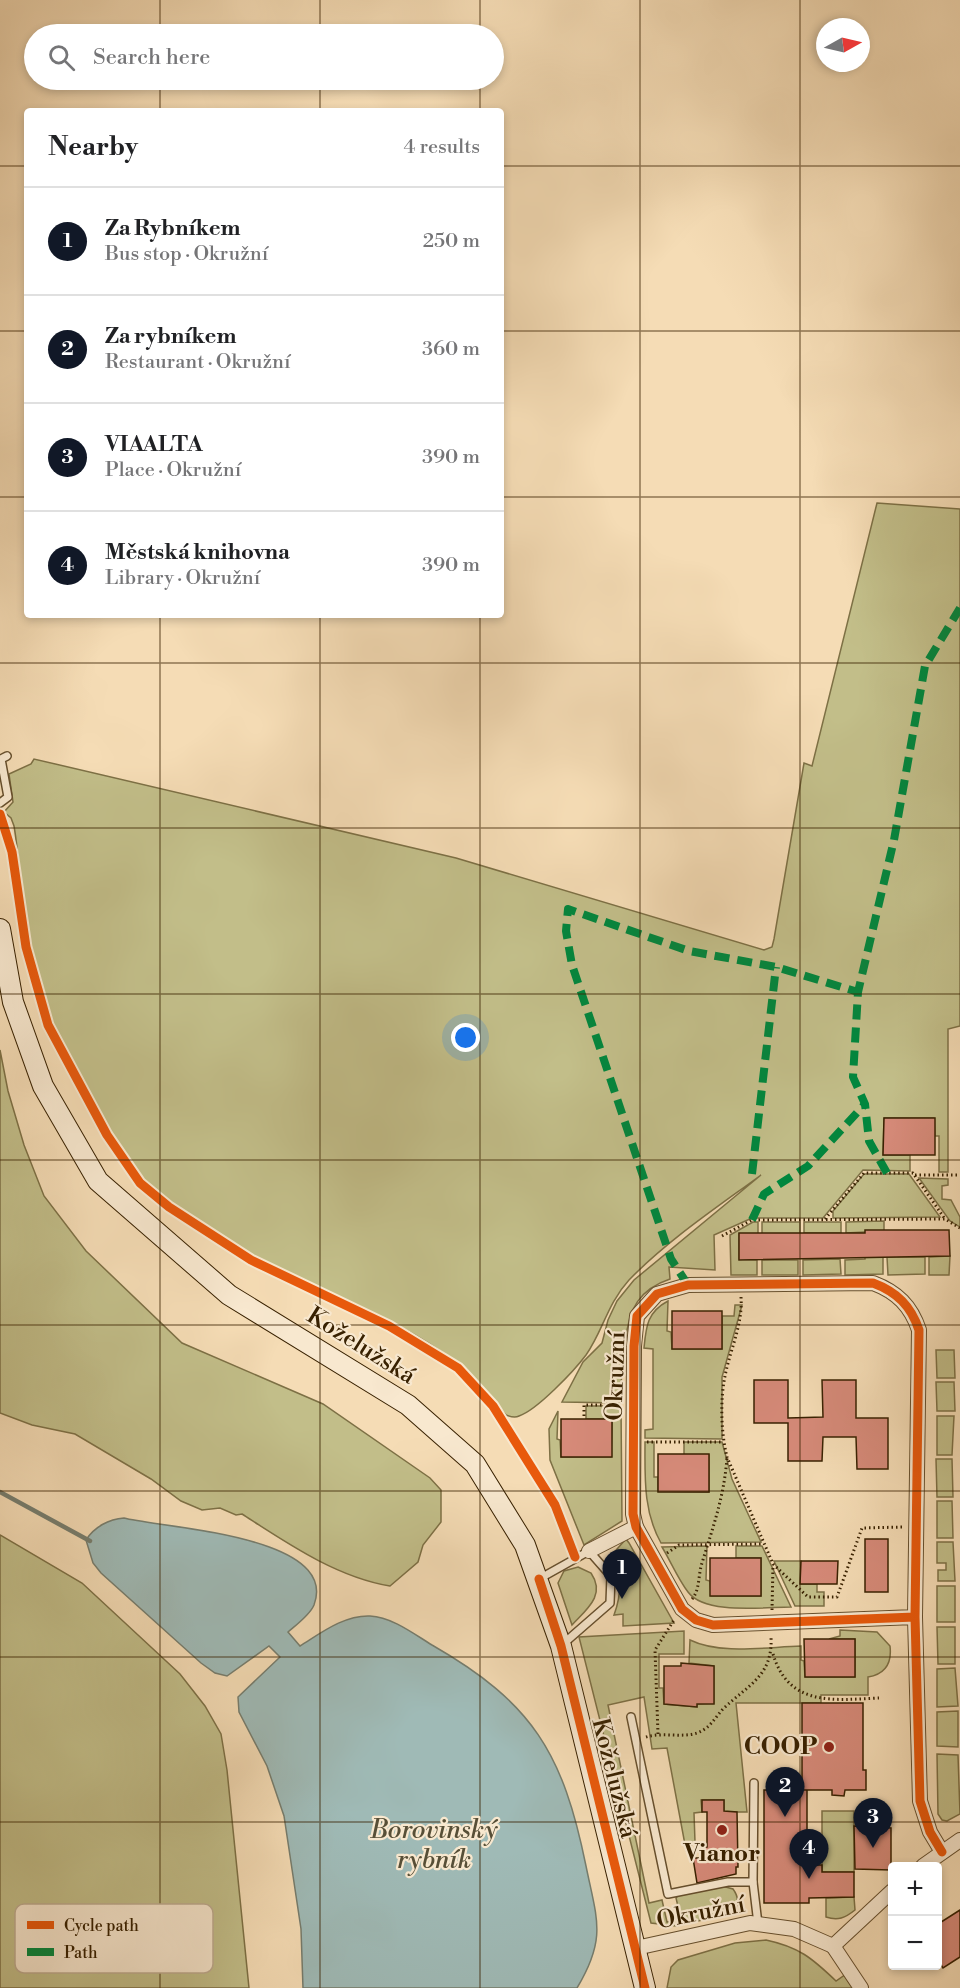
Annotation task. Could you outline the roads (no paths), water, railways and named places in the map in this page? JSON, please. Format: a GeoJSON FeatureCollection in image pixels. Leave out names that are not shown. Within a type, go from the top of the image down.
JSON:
{"type":"FeatureCollection","features":[{"type":"Feature","properties":{"kind":"main road","name":"Koželužská"},"geometry":{"type":"LineString","coordinates":[[0,929],[13,1002],[43,1086],[98,1181],[229,1294],[408,1405],[475,1464],[525,1545],[561,1646],[645,1988]]}},
{"type":"Feature","properties":{"kind":"street","name":"Okružní"},"geometry":{"type":"LineString","coordinates":[[915,1617],[771,1625],[713,1625],[696,1620],[682,1610],[636,1527],[633,1514],[634,1346],[637,1316],[657,1294],[688,1285],[873,1283],[892,1290],[913,1312],[919,1330],[915,1617],[920,1801],[930,1832],[942,1852]]}},
{"type":"Feature","properties":{"kind":"street"},"geometry":{"type":"LineString","coordinates":[[588,1551],[636,1527]]}},
{"type":"Feature","properties":{"kind":"street"},"geometry":{"type":"LineString","coordinates":[[928,1862],[960,1840]]}},
{"type":"Feature","properties":{"kind":"street"},"geometry":{"type":"LineString","coordinates":[[861,1988],[833,1946],[888,1895]]}},
{"type":"Feature","properties":{"kind":"street","name":"Okružní"},"geometry":{"type":"LineString","coordinates":[[636,1948],[750,1923],[794,1929],[833,1946]]}},
{"type":"Feature","properties":{"kind":"lane"},"geometry":{"type":"LineString","coordinates":[[0,803],[8,797],[1,759],[7,756]]}},
{"type":"Feature","properties":{"kind":"lane"},"geometry":{"type":"LineString","coordinates":[[539,1579],[588,1551],[611,1576],[610,1603],[561,1646]]}},
{"type":"Feature","properties":{"kind":"lane"},"geometry":{"type":"LineString","coordinates":[[631,1717],[668,1894],[728,1882],[753,1882]]}},
{"type":"Feature","properties":{"kind":"lane"},"geometry":{"type":"LineString","coordinates":[[754,1783],[753,1882],[758,1924]]}},
{"type":"Feature","properties":{"kind":"water","name":"Borovinský rybník"},"geometry":{"type":"Polygon","coordinates":[[[124,1518],[208,1531],[275,1549],[301,1563],[315,1582],[312,1609],[288,1632],[300,1646],[351,1618],[370,1616],[386,1619],[410,1631],[467,1667],[495,1688],[519,1711],[538,1735],[554,1762],[566,1792],[577,1826],[596,1915],[596,1942],[593,1955],[577,1988],[303,1988],[301,1929],[284,1816],[267,1766],[239,1712],[238,1697],[280,1657],[269,1646],[227,1676],[215,1673],[201,1663],[101,1573],[93,1563],[86,1540],[102,1524],[124,1518]]]}},
{"type":"Feature","properties":{"kind":"waterway"},"geometry":{"type":"LineString","coordinates":[[0,1492],[90,1541]]}},
{"type":"Feature","properties":{"kind":"place","name":"Za Rybníkem"},"geometry":{"type":"Point","coordinates":[622,1599]}},
{"type":"Feature","properties":{"kind":"place","name":"COOP"},"geometry":{"type":"Point","coordinates":[829,1747]}},
{"type":"Feature","properties":{"kind":"place","name":"Za rybníkem"},"geometry":{"type":"Point","coordinates":[785,1817]}},
{"type":"Feature","properties":{"kind":"place","name":"Vianor"},"geometry":{"type":"Point","coordinates":[722,1830]}},
{"type":"Feature","properties":{"kind":"place","name":"VIAALTA"},"geometry":{"type":"Point","coordinates":[873,1848]}},
{"type":"Feature","properties":{"kind":"place","name":"Městská knihovna"},"geometry":{"type":"Point","coordinates":[809,1879]}}]}
